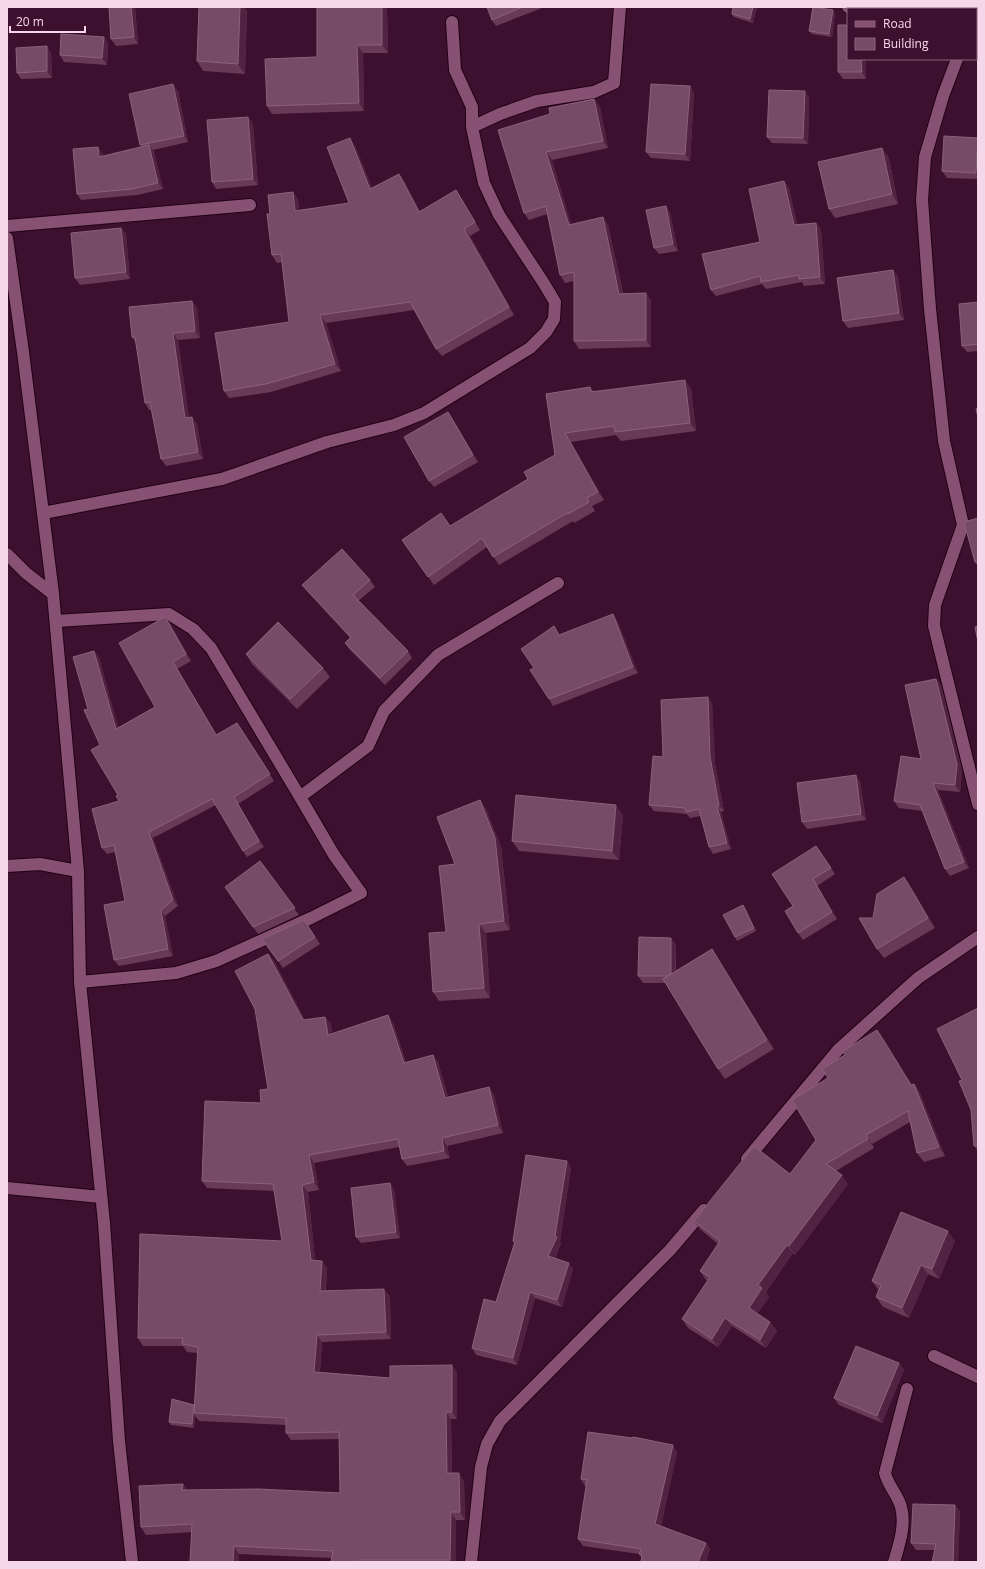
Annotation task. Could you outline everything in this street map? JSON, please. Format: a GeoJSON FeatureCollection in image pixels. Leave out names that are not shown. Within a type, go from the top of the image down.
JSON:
{"type":"FeatureCollection","features":[{"type":"Feature","properties":{"kind":"street"},"geometry":{"type":"LineString","coordinates":[[472,127],[500,114],[537,101],[594,92],[614,83],[620,7]]}},
{"type":"Feature","properties":{"kind":"street"},"geometry":{"type":"LineString","coordinates":[[43,513],[222,478],[327,442],[394,424],[424,413],[530,348],[546,332],[554,319],[555,302],[544,282],[499,215],[484,184],[472,127],[472,107],[455,70],[452,22]]}},
{"type":"Feature","properties":{"kind":"street"},"geometry":{"type":"LineString","coordinates":[[957,60],[943,96],[925,158],[922,200],[930,309],[944,441],[963,525],[935,605],[934,626],[978,804]]}},
{"type":"Feature","properties":{"kind":"street"},"geometry":{"type":"LineString","coordinates":[[7,226],[250,205]]}},
{"type":"Feature","properties":{"kind":"street"},"geometry":{"type":"LineString","coordinates":[[7,238],[56,621],[78,871],[80,982],[101,1197],[119,1441],[132,1562]]}},
{"type":"Feature","properties":{"kind":"street"},"geometry":{"type":"LineString","coordinates":[[7,554],[26,573],[53,594]]}},
{"type":"Feature","properties":{"kind":"street"},"geometry":{"type":"LineString","coordinates":[[300,797],[368,746],[384,711],[438,655],[558,583]]}},
{"type":"Feature","properties":{"kind":"street"},"geometry":{"type":"LineString","coordinates":[[56,621],[169,614],[193,629],[211,648],[334,855],[361,893],[311,918],[216,961],[176,973],[80,982]]}},
{"type":"Feature","properties":{"kind":"street"},"geometry":{"type":"LineString","coordinates":[[7,866],[40,864],[78,871]]}},
{"type":"Feature","properties":{"kind":"street"},"geometry":{"type":"LineString","coordinates":[[741,1166],[838,1050],[918,978],[978,937]]}},
{"type":"Feature","properties":{"kind":"street"},"geometry":{"type":"LineString","coordinates":[[7,1188],[101,1197]]}},
{"type":"Feature","properties":{"kind":"street"},"geometry":{"type":"LineString","coordinates":[[471,1562],[481,1467],[487,1444],[500,1421],[670,1250],[710,1203]]}},
{"type":"Feature","properties":{"kind":"street"},"geometry":{"type":"LineString","coordinates":[[934,1356],[978,1377]]}},
{"type":"Feature","properties":{"kind":"street"},"geometry":{"type":"LineString","coordinates":[[894,1562],[901,1538],[903,1518],[901,1507],[885,1474],[907,1389]]}},
{"type":"Feature","properties":{"kind":"building"},"geometry":{"type":"Polygon","coordinates":[[[109,7],[131,7],[134,37],[111,39],[109,7]]]}},
{"type":"Feature","properties":{"kind":"building"},"geometry":{"type":"Polygon","coordinates":[[[199,7],[240,7],[238,64],[197,61],[199,7]]]}},
{"type":"Feature","properties":{"kind":"building"},"geometry":{"type":"Polygon","coordinates":[[[317,7],[382,7],[382,45],[357,45],[359,103],[267,106],[265,59],[317,57],[317,7]]]}},
{"type":"Feature","properties":{"kind":"building"},"geometry":{"type":"Polygon","coordinates":[[[487,7],[523,7],[492,20],[487,7]]]}},
{"type":"Feature","properties":{"kind":"building"},"geometry":{"type":"Polygon","coordinates":[[[733,7],[753,7],[750,19],[732,14],[733,7]]]}},
{"type":"Feature","properties":{"kind":"building"},"geometry":{"type":"Polygon","coordinates":[[[813,7],[833,10],[829,34],[809,31],[813,7]]]}},
{"type":"Feature","properties":{"kind":"building"},"geometry":{"type":"Polygon","coordinates":[[[838,25],[847,25],[847,60],[861,60],[862,72],[838,72],[838,25]]]}},
{"type":"Feature","properties":{"kind":"building"},"geometry":{"type":"Polygon","coordinates":[[[61,34],[104,37],[102,58],[60,55],[61,34]]]}},
{"type":"Feature","properties":{"kind":"building"},"geometry":{"type":"Polygon","coordinates":[[[47,46],[47,71],[17,73],[16,48],[47,46]]]}},
{"type":"Feature","properties":{"kind":"building"},"geometry":{"type":"Polygon","coordinates":[[[173,84],[184,136],[140,145],[129,94],[173,84]]]}},
{"type":"Feature","properties":{"kind":"building"},"geometry":{"type":"Polygon","coordinates":[[[651,84],[690,86],[685,154],[646,152],[651,84]]]}},
{"type":"Feature","properties":{"kind":"building"},"geometry":{"type":"Polygon","coordinates":[[[769,90],[805,91],[803,138],[767,137],[769,90]]]}},
{"type":"Feature","properties":{"kind":"building"},"geometry":{"type":"Polygon","coordinates":[[[594,99],[603,141],[546,152],[569,225],[603,217],[619,294],[646,293],[646,340],[574,341],[574,272],[560,275],[546,206],[524,213],[498,130],[550,114],[549,108],[594,99]]]}},
{"type":"Feature","properties":{"kind":"building"},"geometry":{"type":"Polygon","coordinates":[[[248,117],[253,179],[212,182],[207,120],[248,117]]]}},
{"type":"Feature","properties":{"kind":"building"},"geometry":{"type":"Polygon","coordinates":[[[944,136],[978,138],[976,173],[942,171],[944,136]]]}},
{"type":"Feature","properties":{"kind":"building"},"geometry":{"type":"Polygon","coordinates":[[[350,138],[370,189],[399,174],[419,212],[456,190],[475,222],[464,229],[509,307],[436,349],[410,302],[320,315],[335,364],[266,384],[224,391],[215,333],[289,322],[281,254],[272,255],[267,214],[270,214],[268,195],[293,192],[295,211],[349,203],[327,147],[350,138]]]}},
{"type":"Feature","properties":{"kind":"building"},"geometry":{"type":"Polygon","coordinates":[[[149,145],[158,183],[132,189],[77,194],[73,149],[98,147],[99,157],[149,145]]]}},
{"type":"Feature","properties":{"kind":"building"},"geometry":{"type":"Polygon","coordinates":[[[882,148],[892,194],[829,209],[818,162],[882,148]]]}},
{"type":"Feature","properties":{"kind":"building"},"geometry":{"type":"Polygon","coordinates":[[[784,181],[794,225],[816,223],[820,277],[799,279],[799,275],[761,282],[760,276],[711,290],[702,254],[760,242],[749,189],[784,181]]]}},
{"type":"Feature","properties":{"kind":"building"},"geometry":{"type":"Polygon","coordinates":[[[666,206],[673,244],[654,248],[646,210],[666,206]]]}},
{"type":"Feature","properties":{"kind":"building"},"geometry":{"type":"Polygon","coordinates":[[[121,228],[126,272],[75,278],[71,233],[121,228]]]}},
{"type":"Feature","properties":{"kind":"building"},"geometry":{"type":"Polygon","coordinates":[[[893,270],[899,313],[843,321],[837,278],[893,270]]]}},
{"type":"Feature","properties":{"kind":"building"},"geometry":{"type":"Polygon","coordinates":[[[192,301],[195,331],[173,333],[185,418],[192,417],[198,452],[161,459],[150,402],[145,403],[135,337],[132,337],[129,307],[192,301]]]}},
{"type":"Feature","properties":{"kind":"building"},"geometry":{"type":"Polygon","coordinates":[[[978,302],[978,344],[962,346],[959,304],[978,302]]]}},
{"type":"Feature","properties":{"kind":"building"},"geometry":{"type":"Polygon","coordinates":[[[685,380],[690,423],[615,432],[614,426],[565,433],[598,492],[587,498],[589,502],[568,514],[567,513],[493,557],[482,538],[428,577],[402,540],[441,513],[450,526],[528,479],[524,472],[555,455],[546,394],[590,387],[591,392],[685,380]]]}},
{"type":"Feature","properties":{"kind":"building"},"geometry":{"type":"Polygon","coordinates":[[[448,412],[473,455],[429,481],[404,437],[448,412]]]}},
{"type":"Feature","properties":{"kind":"building"},"geometry":{"type":"Polygon","coordinates":[[[978,518],[978,562],[975,562],[964,522],[978,518]]]}},
{"type":"Feature","properties":{"kind":"building"},"geometry":{"type":"Polygon","coordinates":[[[342,549],[370,580],[353,595],[408,651],[380,678],[345,643],[351,637],[302,585],[342,549]]]}},
{"type":"Feature","properties":{"kind":"building"},"geometry":{"type":"Polygon","coordinates":[[[613,614],[633,667],[549,699],[530,670],[534,668],[521,649],[554,626],[559,635],[613,614]]]}},
{"type":"Feature","properties":{"kind":"building"},"geometry":{"type":"Polygon","coordinates":[[[165,617],[186,654],[173,662],[216,735],[237,723],[270,774],[234,797],[259,841],[243,851],[212,799],[149,832],[173,900],[161,910],[168,949],[114,960],[104,905],[125,901],[114,845],[102,848],[92,809],[119,801],[116,796],[118,795],[91,750],[100,745],[84,710],[88,709],[73,657],[94,651],[116,729],[155,707],[119,643],[165,617]]]}},
{"type":"Feature","properties":{"kind":"building"},"geometry":{"type":"Polygon","coordinates":[[[278,622],[323,668],[290,699],[246,654],[278,622]]]}},
{"type":"Feature","properties":{"kind":"building"},"geometry":{"type":"Polygon","coordinates":[[[978,626],[978,642],[975,627],[978,626]]]}},
{"type":"Feature","properties":{"kind":"building"},"geometry":{"type":"Polygon","coordinates":[[[936,679],[957,764],[955,785],[933,783],[964,862],[945,869],[920,805],[894,801],[901,756],[921,759],[905,685],[936,679]]]}},
{"type":"Feature","properties":{"kind":"building"},"geometry":{"type":"Polygon","coordinates":[[[708,697],[710,757],[719,805],[717,806],[727,843],[709,847],[699,809],[686,812],[685,808],[649,805],[653,756],[663,757],[661,700],[708,697]]]}},
{"type":"Feature","properties":{"kind":"building"},"geometry":{"type":"Polygon","coordinates":[[[856,775],[861,814],[802,822],[797,783],[856,775]]]}},
{"type":"Feature","properties":{"kind":"building"},"geometry":{"type":"Polygon","coordinates":[[[516,795],[616,805],[612,851],[512,841],[516,795]]]}},
{"type":"Feature","properties":{"kind":"building"},"geometry":{"type":"Polygon","coordinates":[[[480,800],[495,838],[504,921],[479,924],[484,988],[433,992],[429,933],[446,932],[439,866],[455,864],[437,817],[480,800]]]}},
{"type":"Feature","properties":{"kind":"building"},"geometry":{"type":"Polygon","coordinates":[[[816,846],[831,868],[813,879],[832,912],[798,933],[785,911],[793,906],[772,874],[816,846]]]}},
{"type":"Feature","properties":{"kind":"building"},"geometry":{"type":"Polygon","coordinates":[[[260,861],[295,908],[253,927],[225,887],[260,861]]]}},
{"type":"Feature","properties":{"kind":"building"},"geometry":{"type":"Polygon","coordinates":[[[904,877],[928,918],[877,949],[859,918],[873,918],[877,894],[904,877]]]}},
{"type":"Feature","properties":{"kind":"building"},"geometry":{"type":"Polygon","coordinates":[[[743,905],[754,928],[735,937],[723,915],[743,905]]]}},
{"type":"Feature","properties":{"kind":"building"},"geometry":{"type":"Polygon","coordinates":[[[304,920],[315,937],[278,961],[262,939],[304,920]]]}},
{"type":"Feature","properties":{"kind":"building"},"geometry":{"type":"Polygon","coordinates":[[[639,937],[671,938],[671,974],[667,976],[638,976],[639,937]]]}},
{"type":"Feature","properties":{"kind":"building"},"geometry":{"type":"Polygon","coordinates":[[[712,949],[767,1040],[718,1069],[663,979],[712,949]]]}},
{"type":"Feature","properties":{"kind":"building"},"geometry":{"type":"Polygon","coordinates":[[[268,954],[303,1020],[325,1017],[328,1035],[388,1015],[404,1063],[433,1055],[445,1098],[489,1087],[498,1125],[442,1138],[444,1151],[402,1159],[398,1139],[309,1155],[314,1182],[302,1185],[311,1260],[322,1261],[320,1291],[384,1289],[386,1332],[317,1335],[314,1372],[390,1378],[390,1366],[452,1365],[452,1412],[446,1412],[447,1473],[459,1473],[460,1512],[451,1512],[450,1560],[358,1560],[358,1562],[331,1562],[333,1551],[234,1546],[233,1562],[190,1562],[192,1524],[141,1527],[139,1486],[183,1484],[182,1490],[259,1489],[340,1493],[339,1432],[286,1433],[286,1418],[194,1413],[198,1347],[182,1344],[183,1338],[138,1338],[140,1234],[282,1241],[273,1184],[202,1181],[205,1101],[261,1103],[260,1090],[268,1089],[255,1009],[235,971],[268,954]]]}},
{"type":"Feature","properties":{"kind":"building"},"geometry":{"type":"Polygon","coordinates":[[[978,1008],[978,1145],[974,1146],[971,1110],[959,1081],[962,1080],[937,1029],[978,1008]]]}},
{"type":"Feature","properties":{"kind":"building"},"geometry":{"type":"Polygon","coordinates":[[[877,1030],[911,1085],[914,1084],[939,1147],[917,1153],[908,1111],[866,1135],[868,1139],[826,1164],[842,1175],[789,1246],[787,1245],[758,1285],[762,1288],[749,1308],[770,1322],[760,1340],[725,1318],[712,1339],[682,1319],[710,1277],[700,1271],[720,1241],[694,1221],[754,1146],[790,1174],[816,1140],[792,1100],[828,1078],[822,1069],[845,1055],[843,1051],[877,1030]]]}},
{"type":"Feature","properties":{"kind":"building"},"geometry":{"type":"Polygon","coordinates":[[[526,1155],[567,1161],[555,1236],[557,1237],[548,1256],[569,1263],[557,1300],[530,1292],[513,1358],[472,1348],[484,1299],[496,1302],[515,1242],[513,1241],[526,1155]]]}},
{"type":"Feature","properties":{"kind":"building"},"geometry":{"type":"Polygon","coordinates":[[[390,1183],[396,1232],[356,1237],[351,1188],[390,1183]]]}},
{"type":"Feature","properties":{"kind":"building"},"geometry":{"type":"Polygon","coordinates":[[[901,1212],[948,1231],[932,1269],[921,1265],[902,1308],[876,1297],[881,1285],[872,1281],[901,1212]]]}},
{"type":"Feature","properties":{"kind":"building"},"geometry":{"type":"Polygon","coordinates":[[[856,1346],[899,1363],[877,1416],[834,1398],[856,1346]]]}},
{"type":"Feature","properties":{"kind":"building"},"geometry":{"type":"Polygon","coordinates":[[[172,1399],[194,1405],[192,1424],[169,1422],[172,1399]]]}},
{"type":"Feature","properties":{"kind":"building"},"geometry":{"type":"Polygon","coordinates":[[[588,1432],[633,1437],[673,1445],[655,1524],[706,1543],[698,1562],[641,1562],[642,1555],[639,1554],[641,1549],[578,1539],[587,1480],[581,1479],[588,1432]]]}},
{"type":"Feature","properties":{"kind":"building"},"geometry":{"type":"Polygon","coordinates":[[[913,1504],[955,1505],[953,1562],[932,1562],[936,1544],[911,1543],[913,1504]]]}}]}
